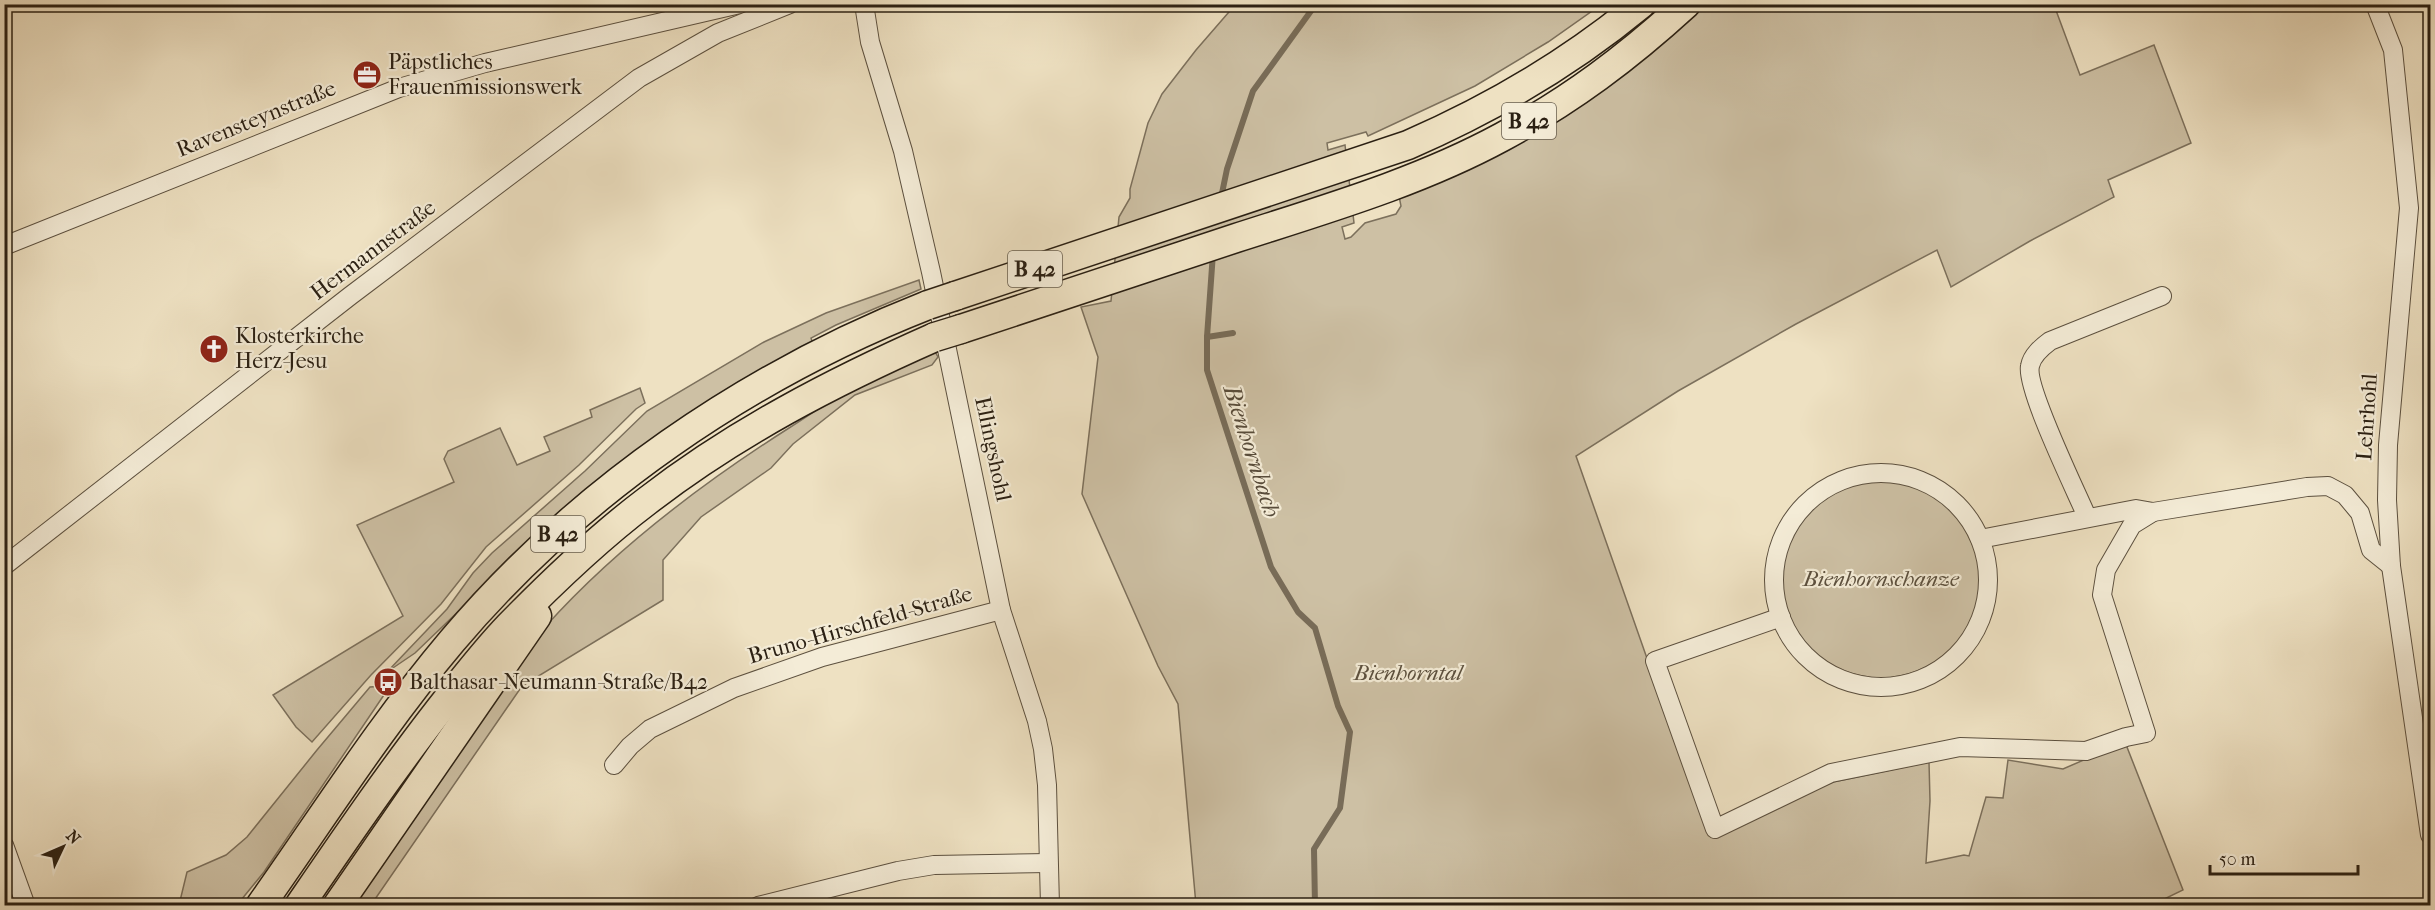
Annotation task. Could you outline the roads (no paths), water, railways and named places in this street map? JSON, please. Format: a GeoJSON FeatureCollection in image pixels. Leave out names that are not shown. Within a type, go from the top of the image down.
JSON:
{"type":"FeatureCollection","features":[{"type":"Feature","properties":{"kind":"highway","name":"B 42"},"geometry":{"type":"LineString","coordinates":[[260,906],[397,710],[440,656],[514,574],[568,524],[624,478],[694,426],[788,369],[850,337],[941,301],[1408,145],[1452,126],[1564,61],[1641,4]]}},
{"type":"Feature","properties":{"kind":"highway","name":"B 42"},"geometry":{"type":"LineString","coordinates":[[299,906],[404,756],[468,673],[508,627],[560,576],[647,501],[721,450],[828,387],[948,333],[1351,200],[1442,167],[1502,137],[1557,105],[1614,67],[1686,4]]}},
{"type":"Feature","properties":{"kind":"highway"},"geometry":{"type":"LineString","coordinates":[[337,906],[531,625],[560,576]]}},
{"type":"Feature","properties":{"kind":"street","name":"Ravensteynstraße"},"geometry":{"type":"LineString","coordinates":[[4,246],[399,88],[485,63],[740,4]]}},
{"type":"Feature","properties":{"kind":"street","name":"Hermannstraße"},"geometry":{"type":"LineString","coordinates":[[4,566],[287,345],[619,92],[656,66],[705,39],[790,4]]}},
{"type":"Feature","properties":{"kind":"street","name":"Ellingshohl"},"geometry":{"type":"LineString","coordinates":[[864,4],[870,42],[903,151],[932,272],[1001,610],[1037,721],[1043,749],[1050,906]]}},
{"type":"Feature","properties":{"kind":"street","name":"Lehrhohl"},"geometry":{"type":"LineString","coordinates":[[2374,4],[2393,50],[2409,208],[2388,445],[2387,501],[2391,566],[2430,835]]}},
{"type":"Feature","properties":{"kind":"street"},"geometry":{"type":"LineString","coordinates":[[2087,517],[2033,391],[2030,366],[2038,350],[2050,341],[2162,296]]}},
{"type":"Feature","properties":{"kind":"street"},"geometry":{"type":"LineString","coordinates":[[1884,473],[1922,481],[1939,490],[1954,502],[1967,517],[1980,540],[1987,564],[1988,582],[1981,619],[1969,641],[1957,656],[1942,668],[1920,679],[1902,685],[1883,687],[1864,685],[1840,678],[1824,670],[1804,654],[1781,617],[1775,578],[1782,540],[1791,523],[1807,503],[1822,491],[1839,482],[1858,476],[1884,473]]}},
{"type":"Feature","properties":{"kind":"street"},"geometry":{"type":"LineString","coordinates":[[1980,540],[2136,509],[2153,512],[2307,487],[2328,486],[2345,495],[2360,513],[2370,550],[2391,566]]}},
{"type":"Feature","properties":{"kind":"street"},"geometry":{"type":"LineString","coordinates":[[1781,617],[1655,661],[1715,829],[1831,773],[1959,747],[2086,751],[2126,737],[2146,733],[2102,595],[2106,570],[2132,525],[2153,512]]}},
{"type":"Feature","properties":{"kind":"street","name":"Bruno-Hirschfeld-Straße"},"geometry":{"type":"LineString","coordinates":[[614,765],[630,746],[650,729],[734,688],[822,657],[1001,610]]}},
{"type":"Feature","properties":{"kind":"street"},"geometry":{"type":"LineString","coordinates":[[4,845],[26,906]]}},
{"type":"Feature","properties":{"kind":"street"},"geometry":{"type":"LineString","coordinates":[[758,906],[798,894],[924,866],[1048,862]]}},
{"type":"Feature","properties":{"kind":"waterway","name":"Bienhornbach"},"geometry":{"type":"LineString","coordinates":[[1221,198],[1227,169],[1253,91],[1316,4]]}},
{"type":"Feature","properties":{"kind":"waterway","name":"Bienhornbach"},"geometry":{"type":"LineString","coordinates":[[1213,253],[1207,370],[1271,567],[1298,612],[1315,628],[1338,706],[1350,732],[1340,808],[1314,849],[1315,906]]}},
{"type":"Feature","properties":{"kind":"waterway"},"geometry":{"type":"LineString","coordinates":[[1207,337],[1233,333]]}},
{"type":"Feature","properties":{"kind":"place","name":"Päpstliches Frauenmissionswerk"},"geometry":{"type":"Point","coordinates":[367,75]}},
{"type":"Feature","properties":{"kind":"place","name":"Klosterkirche Herz-Jesu"},"geometry":{"type":"Point","coordinates":[214,349]}},
{"type":"Feature","properties":{"kind":"place","name":"Balthasar-Neumann-Straße/B42"},"geometry":{"type":"Point","coordinates":[388,682]}},
{"type":"Feature","properties":{"kind":"park label","name":"Bienhornschanze"},"geometry":{"type":"Point","coordinates":[1881,579]}},
{"type":"Feature","properties":{"kind":"park label","name":"Bienhorntal"},"geometry":{"type":"Point","coordinates":[1408,673]}}]}
